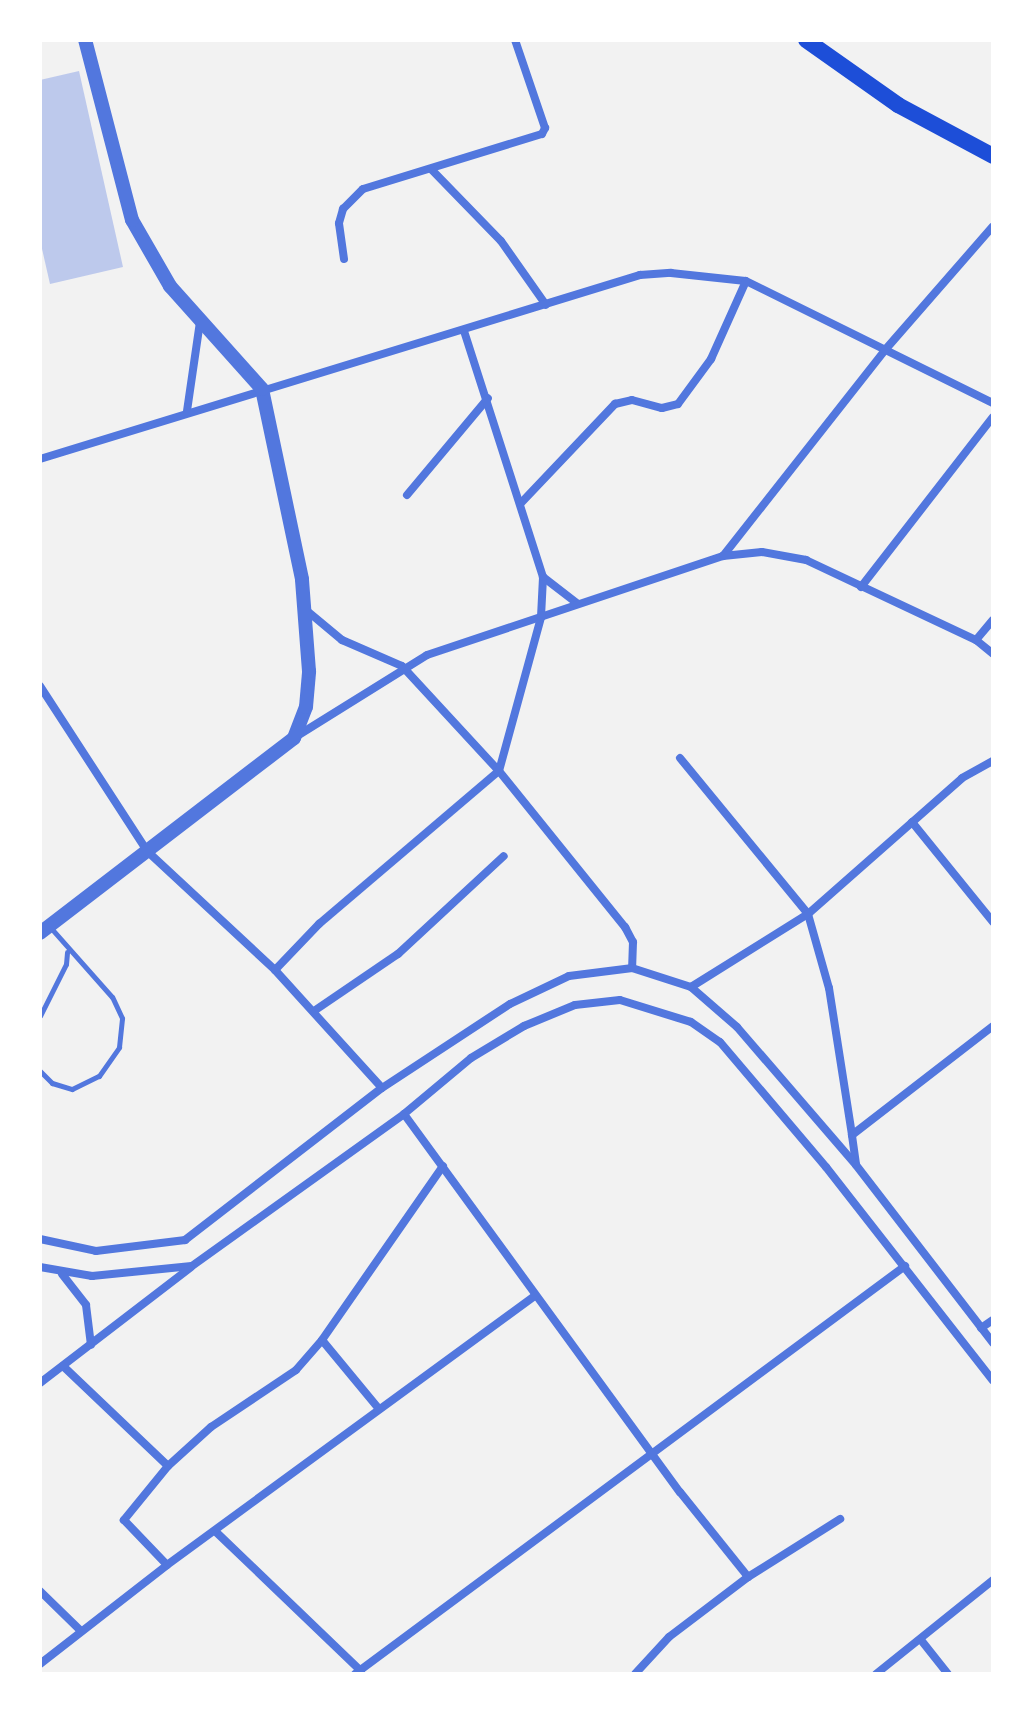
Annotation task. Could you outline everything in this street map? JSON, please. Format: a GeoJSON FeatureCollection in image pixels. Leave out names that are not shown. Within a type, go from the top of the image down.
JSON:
{"type":"FeatureCollection","features":[{"type":"Feature","properties":{"kind":"main road"},"geometry":{"type":"LineString","coordinates":[[810,41],[898,105],[993,156]]}},
{"type":"Feature","properties":{"kind":"street"},"geometry":{"type":"LineString","coordinates":[[85,40],[132,220],[170,286],[262,389],[305,609],[309,671],[306,707],[294,738]]}},
{"type":"Feature","properties":{"kind":"street"},"geometry":{"type":"LineString","coordinates":[[344,259],[339,223],[352,197],[542,134],[545,128],[515,40]]}},
{"type":"Feature","properties":{"kind":"street"},"geometry":{"type":"LineString","coordinates":[[431,169],[501,241],[546,305]]}},
{"type":"Feature","properties":{"kind":"street"},"geometry":{"type":"LineString","coordinates":[[723,556],[885,350],[993,226]]}},
{"type":"Feature","properties":{"kind":"street"},"geometry":{"type":"LineString","coordinates":[[40,459],[187,411],[464,331],[640,275],[708,275],[746,281],[993,403]]}},
{"type":"Feature","properties":{"kind":"street"},"geometry":{"type":"LineString","coordinates":[[521,503],[615,404],[632,400],[662,408],[678,404],[701,378],[746,281]]}},
{"type":"Feature","properties":{"kind":"street"},"geometry":{"type":"LineString","coordinates":[[187,411],[200,322]]}},
{"type":"Feature","properties":{"kind":"street"},"geometry":{"type":"LineString","coordinates":[[275,970],[319,924],[499,771],[541,617],[543,577],[464,331]]}},
{"type":"Feature","properties":{"kind":"street"},"geometry":{"type":"LineString","coordinates":[[407,495],[488,398]]}},
{"type":"Feature","properties":{"kind":"street"},"geometry":{"type":"LineString","coordinates":[[861,587],[993,417]]}},
{"type":"Feature","properties":{"kind":"street"},"geometry":{"type":"LineString","coordinates":[[45,930],[294,738],[402,666],[723,556],[762,552],[806,560],[976,640],[993,654]]}},
{"type":"Feature","properties":{"kind":"street"},"geometry":{"type":"LineString","coordinates":[[543,577],[578,604]]}},
{"type":"Feature","properties":{"kind":"street"},"geometry":{"type":"LineString","coordinates":[[305,609],[342,640],[402,666],[499,771],[625,927],[633,942],[632,968]]}},
{"type":"Feature","properties":{"kind":"street"},"geometry":{"type":"LineString","coordinates":[[976,640],[993,620]]}},
{"type":"Feature","properties":{"kind":"street"},"geometry":{"type":"LineString","coordinates":[[40,686],[147,851],[275,970],[382,1088]]}},
{"type":"Feature","properties":{"kind":"street"},"geometry":{"type":"LineString","coordinates":[[680,758],[808,914],[829,988],[856,1165]]}},
{"type":"Feature","properties":{"kind":"street"},"geometry":{"type":"LineString","coordinates":[[691,987],[808,914],[962,778],[993,761]]}},
{"type":"Feature","properties":{"kind":"street"},"geometry":{"type":"LineString","coordinates":[[912,822],[993,922]]}},
{"type":"Feature","properties":{"kind":"street"},"geometry":{"type":"LineString","coordinates":[[314,1011],[398,954],[504,856]]}},
{"type":"Feature","properties":{"kind":"street"},"geometry":{"type":"LineString","coordinates":[[40,1239],[96,1251],[185,1240],[382,1088],[510,1004],[569,976],[632,968],[691,987],[763,1055],[856,1165],[993,1343]]}},
{"type":"Feature","properties":{"kind":"street"},"geometry":{"type":"LineString","coordinates":[[40,1383],[192,1266],[404,1114],[471,1058],[524,1026],[575,1005],[620,1000],[659,1009],[720,1042],[905,1266],[993,1381]]}},
{"type":"Feature","properties":{"kind":"street"},"geometry":{"type":"LineString","coordinates":[[852,1135],[993,1026]]}},
{"type":"Feature","properties":{"kind":"street"},"geometry":{"type":"LineString","coordinates":[[404,1114],[535,1296],[748,1577]]}},
{"type":"Feature","properties":{"kind":"street"},"geometry":{"type":"LineString","coordinates":[[167,1565],[124,1520],[168,1466],[211,1427],[296,1370],[322,1340],[443,1166]]}},
{"type":"Feature","properties":{"kind":"street"},"geometry":{"type":"LineString","coordinates":[[40,1267],[61,1273],[131,1275],[192,1266]]}},
{"type":"Feature","properties":{"kind":"street"},"geometry":{"type":"LineString","coordinates":[[215,1531],[359,1673],[657,1454],[905,1266]]}},
{"type":"Feature","properties":{"kind":"street"},"geometry":{"type":"LineString","coordinates":[[61,1273],[86,1305],[91,1345]]}},
{"type":"Feature","properties":{"kind":"street"},"geometry":{"type":"LineString","coordinates":[[40,1664],[167,1565],[535,1296]]}},
{"type":"Feature","properties":{"kind":"street"},"geometry":{"type":"LineString","coordinates":[[981,1328],[993,1320]]}},
{"type":"Feature","properties":{"kind":"street"},"geometry":{"type":"LineString","coordinates":[[322,1340],[379,1409]]}},
{"type":"Feature","properties":{"kind":"street"},"geometry":{"type":"LineString","coordinates":[[63,1366],[168,1466]]}},
{"type":"Feature","properties":{"kind":"street"},"geometry":{"type":"LineString","coordinates":[[635,1674],[669,1637],[748,1577],[840,1519]]}},
{"type":"Feature","properties":{"kind":"street"},"geometry":{"type":"LineString","coordinates":[[876,1674],[993,1580]]}},
{"type":"Feature","properties":{"kind":"street"},"geometry":{"type":"LineString","coordinates":[[40,1591],[80,1630]]}},
{"type":"Feature","properties":{"kind":"street"},"geometry":{"type":"LineString","coordinates":[[921,1640],[948,1674]]}},
{"type":"Feature","properties":{"kind":"lane"},"geometry":{"type":"LineString","coordinates":[[40,1071],[52,1083],[72,1089],[99,1076],[119,1047],[122,1018],[112,997],[45,930]]}},
{"type":"Feature","properties":{"kind":"lane"},"geometry":{"type":"LineString","coordinates":[[40,1016],[66,964],[67,951]]}},
{"type":"Feature","properties":{"kind":"building"},"geometry":{"type":"Polygon","coordinates":[[[79,71],[123,267],[50,284],[40,240],[40,80],[79,71]]]}}]}
